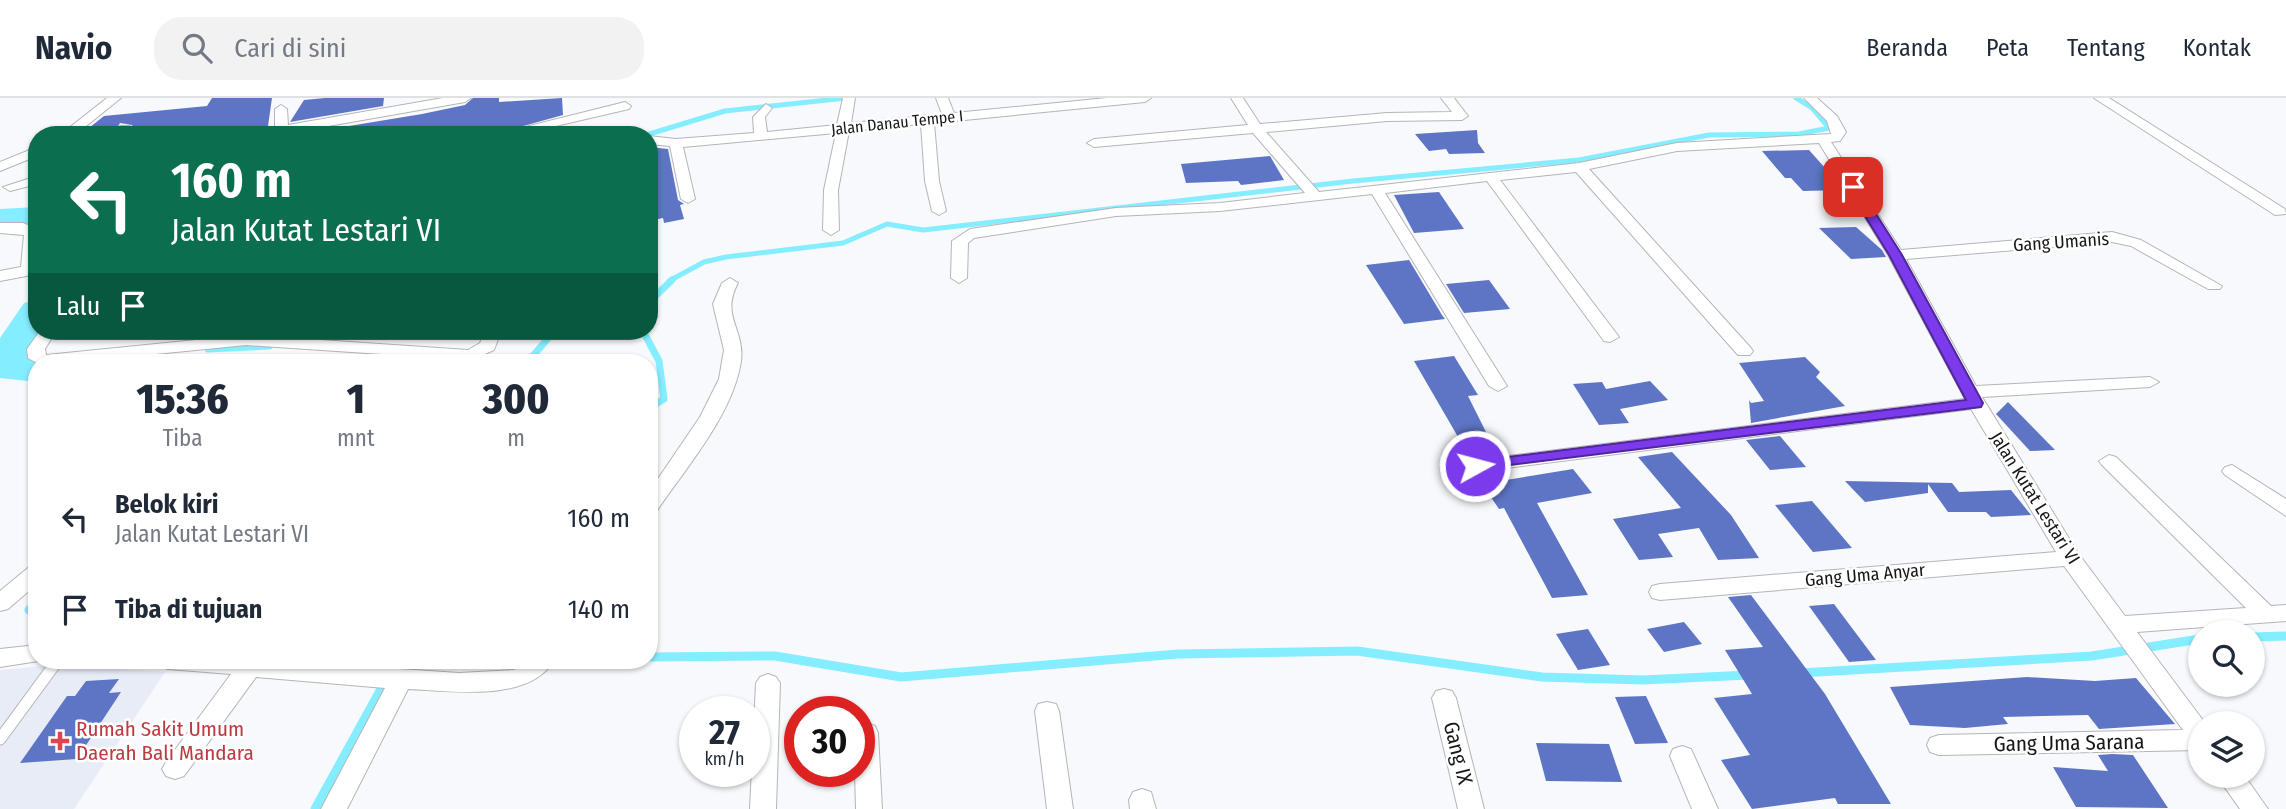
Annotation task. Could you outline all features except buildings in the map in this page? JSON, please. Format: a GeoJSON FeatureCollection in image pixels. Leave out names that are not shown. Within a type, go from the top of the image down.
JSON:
{"type":"FeatureCollection","features":[{"type":"Feature","properties":{"kind":"street"},"geometry":{"type":"LineString","coordinates":[[78,126],[115,98]]}},
{"type":"Feature","properties":{"kind":"street"},"geometry":{"type":"LineString","coordinates":[[299,126],[399,103],[465,98]]}},
{"type":"Feature","properties":{"kind":"street"},"geometry":{"type":"LineString","coordinates":[[942,98],[949,117]]}},
{"type":"Feature","properties":{"kind":"street","name":"Jalan Danau Tempe I"},"geometry":{"type":"LineString","coordinates":[[658,141],[676,143],[927,120],[1102,100],[1145,98]]}},
{"type":"Feature","properties":{"kind":"street"},"geometry":{"type":"LineString","coordinates":[[1237,98],[1257,129],[1314,195]]}},
{"type":"Feature","properties":{"kind":"street"},"geometry":{"type":"LineString","coordinates":[[1094,144],[1405,116],[1462,116],[1447,98]]}},
{"type":"Feature","properties":{"kind":"street"},"geometry":{"type":"LineString","coordinates":[[959,278],[960,241],[970,234],[1116,212],[1220,207],[1579,167],[1677,147],[1824,141],[1835,138],[1839,132],[1832,118],[1810,98]]}},
{"type":"Feature","properties":{"kind":"street"},"geometry":{"type":"LineString","coordinates":[[2100,98],[2280,212]]}},
{"type":"Feature","properties":{"kind":"street"},"geometry":{"type":"LineString","coordinates":[[831,230],[831,190],[849,101]]}},
{"type":"Feature","properties":{"kind":"street"},"geometry":{"type":"LineString","coordinates":[[538,126],[625,106]]}},
{"type":"Feature","properties":{"kind":"street"},"geometry":{"type":"LineString","coordinates":[[761,135],[759,117],[766,108]]}},
{"type":"Feature","properties":{"kind":"street"},"geometry":{"type":"LineString","coordinates":[[281,109],[282,126]]}},
{"type":"Feature","properties":{"kind":"street"},"geometry":{"type":"LineString","coordinates":[[927,120],[932,181],[939,211]]}},
{"type":"Feature","properties":{"kind":"street","name":"Jalan Kutat Lestari VI"},"geometry":{"type":"LineString","coordinates":[[1824,141],[1895,255],[1973,398],[2070,558],[2188,721]]}},
{"type":"Feature","properties":{"kind":"street"},"geometry":{"type":"LineString","coordinates":[[676,143],[688,199]]}},
{"type":"Feature","properties":{"kind":"street"},"geometry":{"type":"LineString","coordinates":[[0,167],[28,155]]}},
{"type":"Feature","properties":{"kind":"street"},"geometry":{"type":"LineString","coordinates":[[1579,167],[1744,351]]}},
{"type":"Feature","properties":{"kind":"street"},"geometry":{"type":"LineString","coordinates":[[1490,176],[1610,337]]}},
{"type":"Feature","properties":{"kind":"street"},"geometry":{"type":"LineString","coordinates":[[3,188],[28,182]]}},
{"type":"Feature","properties":{"kind":"street"},"geometry":{"type":"LineString","coordinates":[[1375,188],[1498,387]]}},
{"type":"Feature","properties":{"kind":"street"},"geometry":{"type":"LineString","coordinates":[[0,228],[23,228],[28,231]]}},
{"type":"Feature","properties":{"kind":"street","name":"Gang Umanis"},"geometry":{"type":"LineString","coordinates":[[1895,255],[2112,237],[2136,243],[2214,286]]}},
{"type":"Feature","properties":{"kind":"street"},"geometry":{"type":"LineString","coordinates":[[0,276],[28,271]]}},
{"type":"Feature","properties":{"kind":"street"},"geometry":{"type":"LineString","coordinates":[[658,493],[727,385],[733,357],[720,307],[721,296],[730,284]]}},
{"type":"Feature","properties":{"kind":"street"},"geometry":{"type":"LineString","coordinates":[[95,354],[209,340]]}},
{"type":"Feature","properties":{"kind":"street"},"geometry":{"type":"LineString","coordinates":[[305,340],[460,354]]}},
{"type":"Feature","properties":{"kind":"street"},"geometry":{"type":"LineString","coordinates":[[474,354],[484,350],[489,340]]}},
{"type":"Feature","properties":{"kind":"street"},"geometry":{"type":"LineString","coordinates":[[1475,466],[1973,398],[2150,382]]}},
{"type":"Feature","properties":{"kind":"street"},"geometry":{"type":"LineString","coordinates":[[2109,461],[2275,613]]}},
{"type":"Feature","properties":{"kind":"street"},"geometry":{"type":"LineString","coordinates":[[2232,471],[2286,509]]}},
{"type":"Feature","properties":{"kind":"street","name":"Gang Uma Anyar"},"geometry":{"type":"LineString","coordinates":[[1660,592],[2070,558]]}},
{"type":"Feature","properties":{"kind":"street"},"geometry":{"type":"LineString","coordinates":[[0,603],[28,580]]}},
{"type":"Feature","properties":{"kind":"street"},"geometry":{"type":"LineString","coordinates":[[2124,631],[2275,613]]}},
{"type":"Feature","properties":{"kind":"street"},"geometry":{"type":"LineString","coordinates":[[0,658],[28,654]]}},
{"type":"Feature","properties":{"kind":"street"},"geometry":{"type":"LineString","coordinates":[[175,769],[249,669]]}},
{"type":"Feature","properties":{"kind":"street"},"geometry":{"type":"LineString","coordinates":[[303,669],[387,679],[506,681],[530,669]]}},
{"type":"Feature","properties":{"kind":"street"},"geometry":{"type":"LineString","coordinates":[[334,809],[387,679]]}},
{"type":"Feature","properties":{"kind":"street"},"geometry":{"type":"LineString","coordinates":[[763,809],[768,683]]}},
{"type":"Feature","properties":{"kind":"street","name":"Gang IX"},"geometry":{"type":"LineString","coordinates":[[1444,698],[1471,809]]}},
{"type":"Feature","properties":{"kind":"street"},"geometry":{"type":"LineString","coordinates":[[1047,711],[1060,809]]}},
{"type":"Feature","properties":{"kind":"street","name":"Gang Uma Sarana"},"geometry":{"type":"LineString","coordinates":[[1939,745],[2188,738]]}},
{"type":"Feature","properties":{"kind":"street"},"geometry":{"type":"LineString","coordinates":[[1682,756],[1705,809]]}},
{"type":"Feature","properties":{"kind":"street"},"geometry":{"type":"LineString","coordinates":[[868,787],[869,809]]}},
{"type":"Feature","properties":{"kind":"street"},"geometry":{"type":"LineString","coordinates":[[2240,788],[2255,809]]}},
{"type":"Feature","properties":{"kind":"lane"},"geometry":{"type":"LineString","coordinates":[[0,739],[51,669]]}},
{"type":"Feature","properties":{"kind":"shaded area","name":"Rumah Sakit Umum Daerah Bali Mandara"},"geometry":{"type":"Polygon","coordinates":[[[28,667],[165,672],[74,809],[0,809],[0,670],[28,667]]]}},
{"type":"Feature","properties":{"kind":"waterway"},"geometry":{"type":"LineString","coordinates":[[658,131],[725,111],[846,98]]}},
{"type":"Feature","properties":{"kind":"waterway"},"geometry":{"type":"LineString","coordinates":[[669,281],[704,262],[843,243],[887,224],[923,230],[1353,181],[1579,160],[1709,135],[1799,134],[1829,128],[1812,108],[1796,98]]}},
{"type":"Feature","properties":{"kind":"waterway"},"geometry":{"type":"LineString","coordinates":[[0,219],[28,217]]}},
{"type":"Feature","properties":{"kind":"waterway"},"geometry":{"type":"LineString","coordinates":[[658,293],[672,280]]}},
{"type":"Feature","properties":{"kind":"waterway"},"geometry":{"type":"LineString","coordinates":[[28,325],[5,361],[13,369],[28,370]]}},
{"type":"Feature","properties":{"kind":"waterway"},"geometry":{"type":"LineString","coordinates":[[535,354],[546,340]]}},
{"type":"Feature","properties":{"kind":"waterway"},"geometry":{"type":"LineString","coordinates":[[648,340],[655,354]]}},
{"type":"Feature","properties":{"kind":"waterway"},"geometry":{"type":"LineString","coordinates":[[208,349],[269,346]]}},
{"type":"Feature","properties":{"kind":"waterway"},"geometry":{"type":"LineString","coordinates":[[400,352],[404,354]]}},
{"type":"Feature","properties":{"kind":"waterway"},"geometry":{"type":"LineString","coordinates":[[658,359],[664,399],[658,403]]}},
{"type":"Feature","properties":{"kind":"waterway"},"geometry":{"type":"LineString","coordinates":[[2265,637],[2286,636]]}},
{"type":"Feature","properties":{"kind":"waterway"},"geometry":{"type":"LineString","coordinates":[[1800,673],[2092,656],[2188,641]]}},
{"type":"Feature","properties":{"kind":"waterway"},"geometry":{"type":"LineString","coordinates":[[658,657],[775,656],[901,677],[1178,654],[1357,651],[1542,677],[1643,680],[1749,675]]}},
{"type":"Feature","properties":{"kind":"waterway"},"geometry":{"type":"LineString","coordinates":[[315,809],[392,669]]}},
{"type":"Feature","properties":{"kind":"place","name":"Rumah Sakit Umum Daerah Bali Mandara"},"geometry":{"type":"Point","coordinates":[60,741]}},
{"type":"Feature","properties":{"kind":"route"},"geometry":{"type":"LineString","coordinates":[[1475,466],[1976,403],[1895,255],[1853,187]]}}]}
